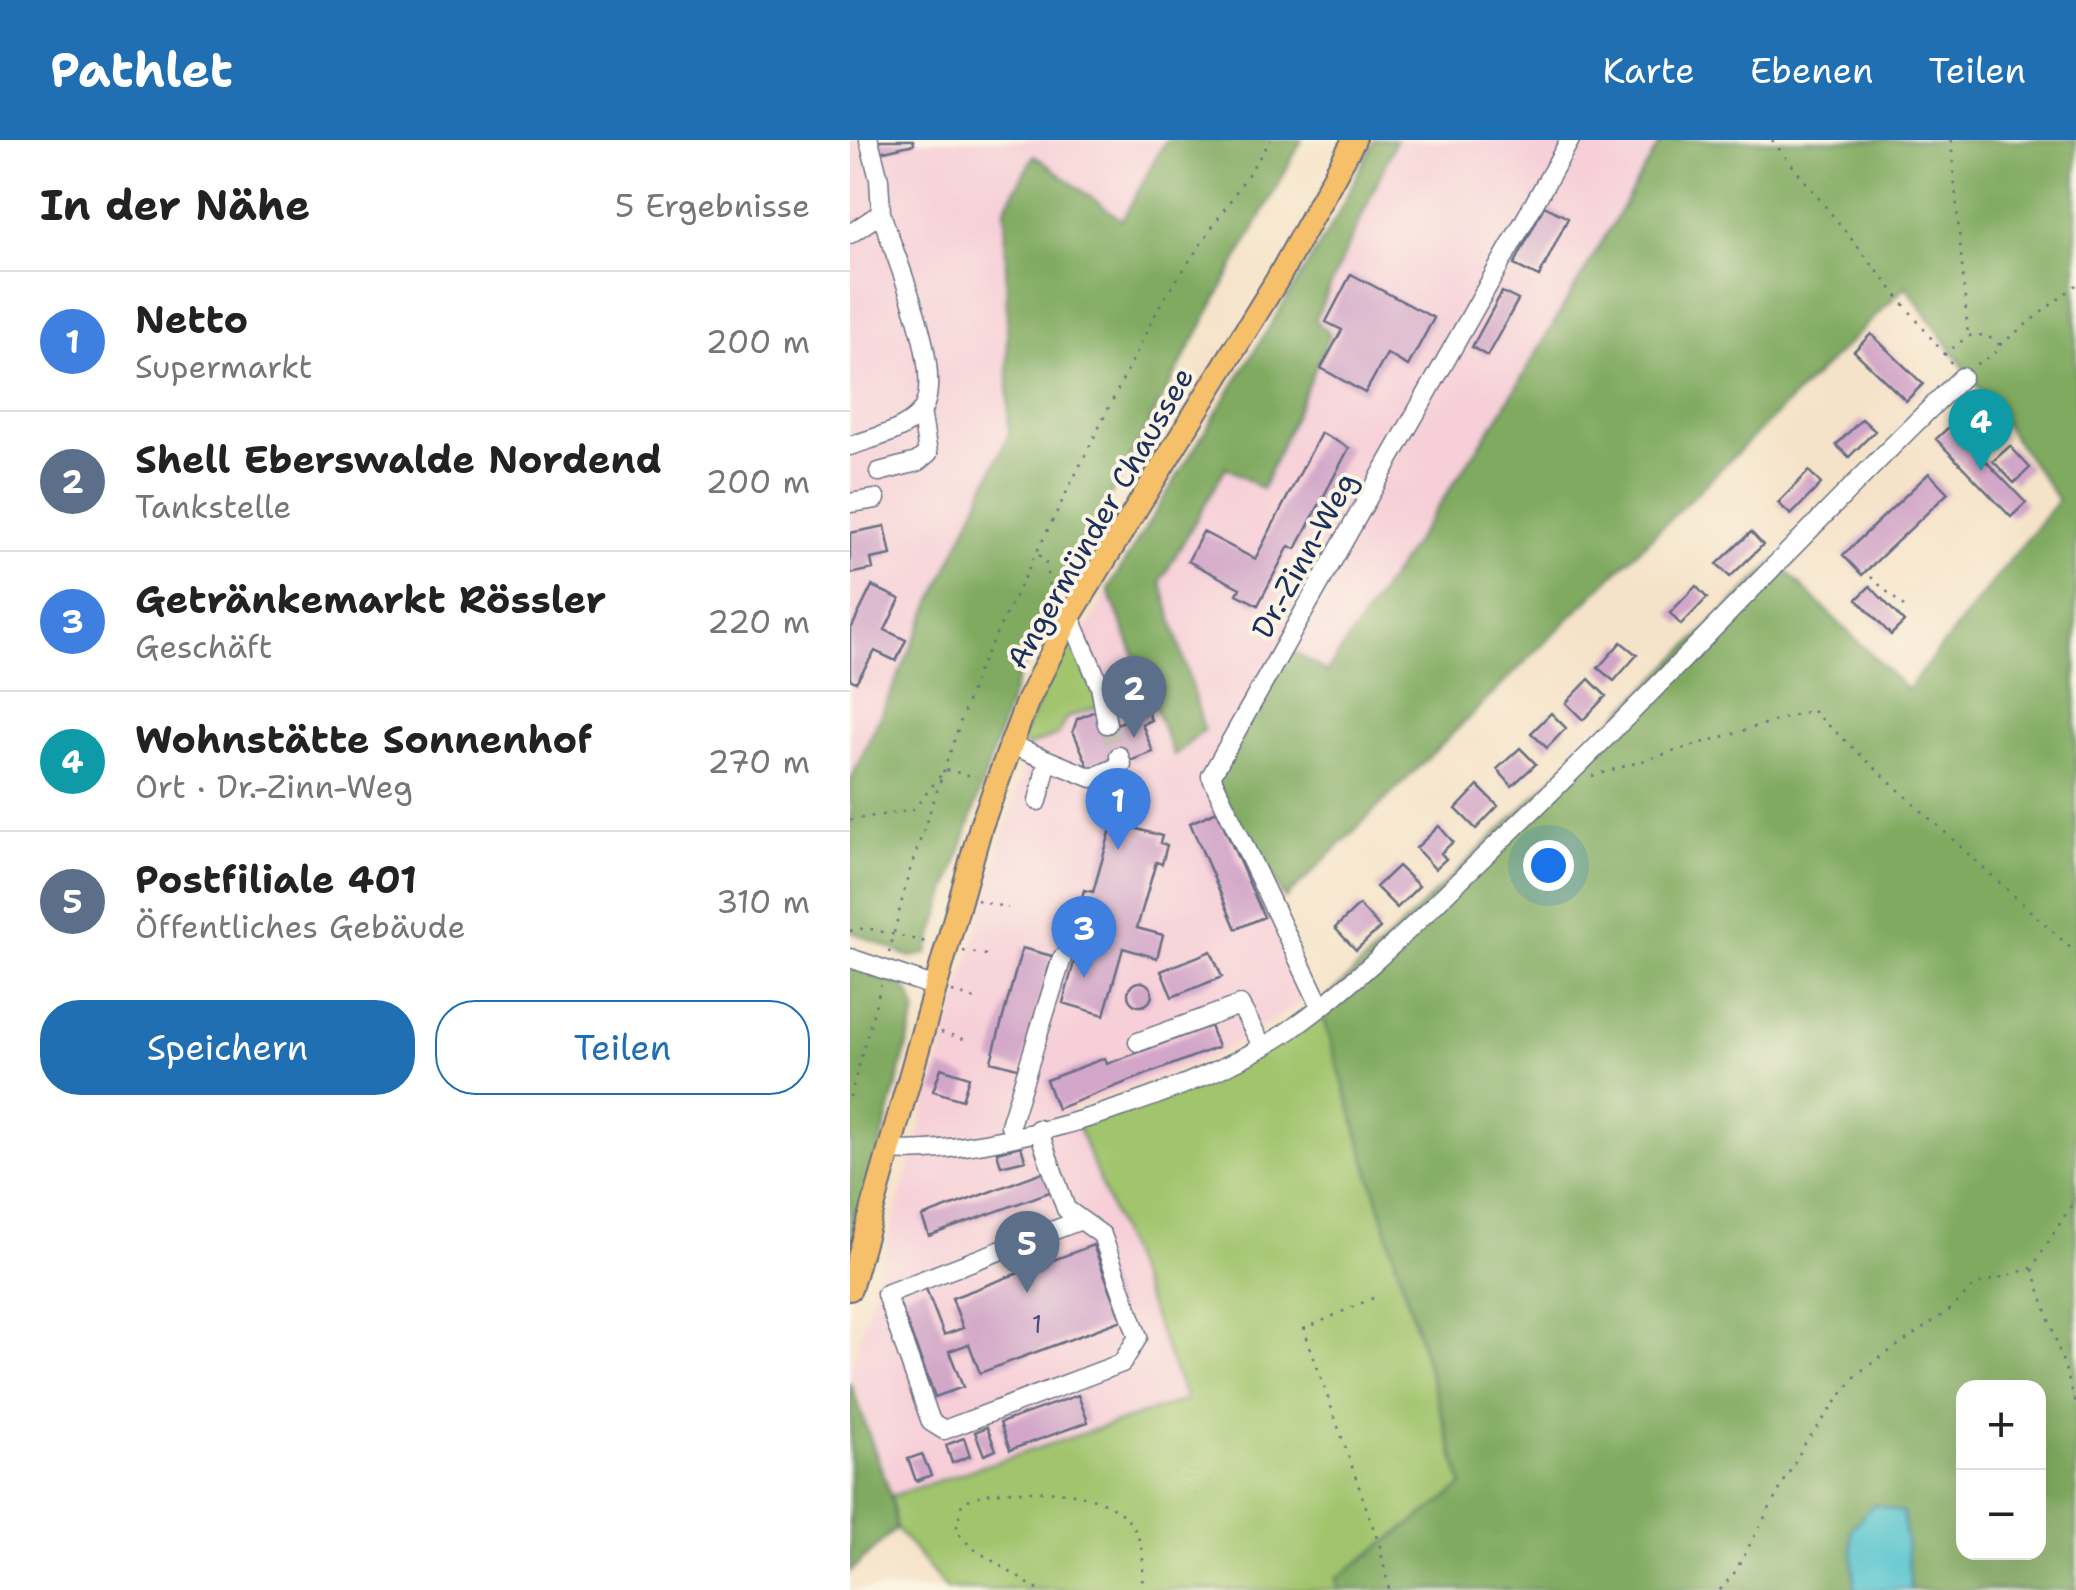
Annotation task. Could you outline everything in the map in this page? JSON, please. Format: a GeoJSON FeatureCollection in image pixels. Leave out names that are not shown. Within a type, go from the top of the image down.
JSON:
{"type":"FeatureCollection","features":[{"type":"Feature","properties":{"kind":"main road","name":"Angermünder Chaussee"},"geometry":{"type":"LineString","coordinates":[[850,1289],[943,989],[948,948],[1009,744],[1070,616],[1277,280],[1354,140]]}},
{"type":"Feature","properties":{"kind":"street"},"geometry":{"type":"LineString","coordinates":[[850,446],[909,423],[928,399],[930,366],[880,212],[880,180],[869,140]]}},
{"type":"Feature","properties":{"kind":"street","name":"Dr.-Zinn-Weg"},"geometry":{"type":"LineString","coordinates":[[1320,1005],[1212,776],[1570,140]]}},
{"type":"Feature","properties":{"kind":"street"},"geometry":{"type":"LineString","coordinates":[[851,240],[880,212]]}},
{"type":"Feature","properties":{"kind":"street"},"geometry":{"type":"LineString","coordinates":[[890,1150],[928,1153],[1138,1102],[1220,1072],[1339,995],[1558,787],[1804,532],[1962,376]]}},
{"type":"Feature","properties":{"kind":"street"},"geometry":{"type":"LineString","coordinates":[[878,472],[917,462],[928,453],[921,411]]}},
{"type":"Feature","properties":{"kind":"street"},"geometry":{"type":"LineString","coordinates":[[850,503],[876,499]]}},
{"type":"Feature","properties":{"kind":"street"},"geometry":{"type":"LineString","coordinates":[[1070,616],[1100,686],[1106,724]]}},
{"type":"Feature","properties":{"kind":"street"},"geometry":{"type":"LineString","coordinates":[[1009,744],[1092,778],[1122,765],[1119,756]]}},
{"type":"Feature","properties":{"kind":"street"},"geometry":{"type":"LineString","coordinates":[[1038,801],[1048,760]]}},
{"type":"Feature","properties":{"kind":"street"},"geometry":{"type":"LineString","coordinates":[[850,958],[943,989]]}},
{"type":"Feature","properties":{"kind":"street"},"geometry":{"type":"LineString","coordinates":[[1013,1134],[1010,1125],[1062,958]]}},
{"type":"Feature","properties":{"kind":"street"},"geometry":{"type":"LineString","coordinates":[[1138,1042],[1240,1005],[1263,1047]]}},
{"type":"Feature","properties":{"kind":"street"},"geometry":{"type":"LineString","coordinates":[[1038,1129],[1066,1208],[1102,1236],[1138,1337],[1122,1363],[944,1430],[930,1422],[886,1294],[1081,1220]]}},
{"type":"Feature","properties":{"kind":"path"},"geometry":{"type":"LineString","coordinates":[[850,1097],[908,876],[978,670],[1160,303],[1271,140]]}},
{"type":"Feature","properties":{"kind":"path"},"geometry":{"type":"LineString","coordinates":[[1772,140],[1962,376],[2076,285]]}},
{"type":"Feature","properties":{"kind":"path"},"geometry":{"type":"LineString","coordinates":[[1951,140],[1968,336]]}},
{"type":"Feature","properties":{"kind":"path"},"geometry":{"type":"LineString","coordinates":[[1944,355],[1968,336],[1986,334],[2000,344]]}},
{"type":"Feature","properties":{"kind":"path"},"geometry":{"type":"LineString","coordinates":[[1036,553],[1048,566],[1050,593],[1070,616]]}},
{"type":"Feature","properties":{"kind":"path"},"geometry":{"type":"LineString","coordinates":[[1871,576],[1906,609]]}},
{"type":"Feature","properties":{"kind":"path"},"geometry":{"type":"LineString","coordinates":[[1558,787],[1812,710],[2076,953]]}},
{"type":"Feature","properties":{"kind":"path"},"geometry":{"type":"LineString","coordinates":[[945,770],[996,782]]}},
{"type":"Feature","properties":{"kind":"path"},"geometry":{"type":"LineString","coordinates":[[850,820],[913,810],[945,770]]}},
{"type":"Feature","properties":{"kind":"path"},"geometry":{"type":"LineString","coordinates":[[850,931],[866,928],[894,934]]}},
{"type":"Feature","properties":{"kind":"path"},"geometry":{"type":"LineString","coordinates":[[943,989],[976,998]]}},
{"type":"Feature","properties":{"kind":"path"},"geometry":{"type":"LineString","coordinates":[[940,1032],[964,1039]]}},
{"type":"Feature","properties":{"kind":"path"},"geometry":{"type":"LineString","coordinates":[[1720,1590],[1735,1572],[1804,1445],[1858,1373],[1951,1309],[1975,1285],[2032,1268],[2076,1198]]}},
{"type":"Feature","properties":{"kind":"path"},"geometry":{"type":"LineString","coordinates":[[2032,1268],[2076,1402]]}},
{"type":"Feature","properties":{"kind":"path"},"geometry":{"type":"LineString","coordinates":[[1372,1298],[1304,1329],[1380,1547],[1389,1590]]}},
{"type":"Feature","properties":{"kind":"path"},"geometry":{"type":"LineString","coordinates":[[1038,1590],[971,1548],[956,1530],[962,1503],[976,1495],[1004,1491],[1098,1498],[1125,1516],[1142,1540],[1146,1562],[1141,1590]]}},
{"type":"Feature","properties":{"kind":"shaded area"},"geometry":{"type":"Polygon","coordinates":[[[850,140],[1166,140],[1122,220],[1034,155],[1005,208],[1009,434],[850,782],[850,140]]]}},
{"type":"Feature","properties":{"kind":"shaded area"},"geometry":{"type":"Polygon","coordinates":[[[1396,140],[1662,140],[1501,413],[1326,673],[1285,647],[1212,776],[1305,1000],[1217,1054],[1071,1109],[1187,1400],[891,1496],[850,1372],[1034,732],[1071,647],[1093,621],[1108,589],[1174,756],[1204,731],[1161,581],[1226,466],[1261,489],[1315,321],[1396,140]]]}},
{"type":"Feature","properties":{"kind":"green space"},"geometry":{"type":"Polygon","coordinates":[[[1166,140],[1302,140],[1041,624],[1019,673],[927,954],[910,957],[850,931],[850,782],[1009,434],[1005,208],[1034,155],[1122,220],[1166,140]]]}},
{"type":"Feature","properties":{"kind":"green space"},"geometry":{"type":"Polygon","coordinates":[[[1374,140],[1396,140],[1315,320],[1330,334],[1262,489],[1226,467],[1161,581],[1204,730],[1174,756],[1108,589],[1335,220],[1374,140]]]}},
{"type":"Feature","properties":{"kind":"green space"},"geometry":{"type":"Polygon","coordinates":[[[1662,140],[2076,140],[2076,1590],[1911,1590],[1903,1514],[1851,1529],[1855,1590],[1339,1590],[1336,1579],[1463,1486],[1320,1005],[1776,561],[1907,690],[2058,500],[1906,286],[1285,899],[1211,776],[1284,646],[1327,672],[1501,413],[1662,140]]]}},
{"type":"Feature","properties":{"kind":"green space"},"geometry":{"type":"Polygon","coordinates":[[[1076,635],[1099,706],[1066,718],[1058,735],[1026,747],[1021,739],[1069,636],[1076,635]]]}},
{"type":"Feature","properties":{"kind":"green space"},"geometry":{"type":"Polygon","coordinates":[[[850,963],[900,984],[913,1000],[916,1012],[850,1263],[850,963]]]}},
{"type":"Feature","properties":{"kind":"green space"},"geometry":{"type":"Polygon","coordinates":[[[1320,1005],[1463,1487],[1337,1579],[1339,1590],[947,1590],[896,1528],[891,1496],[1186,1400],[1075,1119],[1221,1072],[1320,1005]]]}},
{"type":"Feature","properties":{"kind":"green space"},"geometry":{"type":"Polygon","coordinates":[[[850,1382],[891,1496],[896,1528],[850,1572],[850,1382]]]}},
{"type":"Feature","properties":{"kind":"water"},"geometry":{"type":"Polygon","coordinates":[[[1874,1504],[1903,1513],[1911,1590],[1855,1590],[1851,1529],[1874,1504]]]}},
{"type":"Feature","properties":{"kind":"building"},"geometry":{"type":"Polygon","coordinates":[[[877,140],[913,140],[914,144],[880,152],[877,140]]]}},
{"type":"Feature","properties":{"kind":"building"},"geometry":{"type":"Polygon","coordinates":[[[1544,206],[1568,218],[1539,277],[1514,265],[1544,206]]]}},
{"type":"Feature","properties":{"kind":"building"},"geometry":{"type":"Polygon","coordinates":[[[1351,274],[1434,318],[1408,366],[1387,354],[1365,393],[1321,368],[1342,330],[1326,322],[1351,274]]]}},
{"type":"Feature","properties":{"kind":"building"},"geometry":{"type":"Polygon","coordinates":[[[1502,292],[1518,300],[1487,356],[1472,347],[1502,292]]]}},
{"type":"Feature","properties":{"kind":"building"},"geometry":{"type":"Polygon","coordinates":[[[1871,334],[1923,384],[1906,401],[1854,351],[1871,334]]]}},
{"type":"Feature","properties":{"kind":"building"},"geometry":{"type":"Polygon","coordinates":[[[1862,419],[1875,431],[1849,457],[1836,445],[1862,419]]]}},
{"type":"Feature","properties":{"kind":"building"},"geometry":{"type":"Polygon","coordinates":[[[1951,425],[2026,503],[2011,517],[1936,439],[1951,425]]]}},
{"type":"Feature","properties":{"kind":"building"},"geometry":{"type":"Polygon","coordinates":[[[1321,433],[1349,448],[1296,549],[1289,546],[1258,605],[1237,594],[1240,588],[1188,561],[1203,532],[1255,559],[1321,433]]]}},
{"type":"Feature","properties":{"kind":"building"},"geometry":{"type":"Polygon","coordinates":[[[2010,446],[2030,468],[2014,483],[1993,461],[2010,446]]]}},
{"type":"Feature","properties":{"kind":"building"},"geometry":{"type":"Polygon","coordinates":[[[1809,471],[1821,484],[1791,515],[1778,503],[1809,471]]]}},
{"type":"Feature","properties":{"kind":"building"},"geometry":{"type":"Polygon","coordinates":[[[1929,473],[1948,493],[1862,575],[1843,555],[1929,473]]]}},
{"type":"Feature","properties":{"kind":"building"},"geometry":{"type":"Polygon","coordinates":[[[885,526],[891,555],[871,559],[873,569],[850,574],[850,533],[885,526]]]}},
{"type":"Feature","properties":{"kind":"building"},"geometry":{"type":"Polygon","coordinates":[[[1751,532],[1763,545],[1730,577],[1717,564],[1751,532]]]}},
{"type":"Feature","properties":{"kind":"building"},"geometry":{"type":"Polygon","coordinates":[[[872,586],[900,599],[885,630],[906,640],[896,661],[875,651],[856,682],[850,679],[850,631],[872,586]]]}},
{"type":"Feature","properties":{"kind":"building"},"geometry":{"type":"Polygon","coordinates":[[[1696,586],[1707,598],[1681,625],[1670,613],[1696,586]]]}},
{"type":"Feature","properties":{"kind":"building"},"geometry":{"type":"Polygon","coordinates":[[[1870,586],[1904,622],[1891,635],[1857,599],[1870,586]]]}},
{"type":"Feature","properties":{"kind":"building"},"geometry":{"type":"Polygon","coordinates":[[[1621,642],[1637,655],[1614,681],[1598,668],[1621,642]]]}},
{"type":"Feature","properties":{"kind":"building"},"geometry":{"type":"Polygon","coordinates":[[[1589,679],[1606,696],[1583,720],[1566,703],[1589,679]]]}},
{"type":"Feature","properties":{"kind":"building"},"geometry":{"type":"Polygon","coordinates":[[[1142,697],[1151,720],[1142,724],[1153,752],[1130,761],[1127,753],[1092,775],[1073,731],[1077,719],[1095,711],[1102,726],[1116,720],[1117,724],[1136,716],[1130,701],[1142,697]]]}},
{"type":"Feature","properties":{"kind":"building"},"geometry":{"type":"Polygon","coordinates":[[[1551,713],[1566,728],[1547,748],[1531,733],[1551,713]]]}},
{"type":"Feature","properties":{"kind":"building"},"geometry":{"type":"Polygon","coordinates":[[[1520,748],[1536,764],[1512,786],[1497,769],[1520,748]]]}},
{"type":"Feature","properties":{"kind":"building"},"geometry":{"type":"Polygon","coordinates":[[[1478,786],[1498,806],[1476,829],[1456,809],[1478,786]]]}},
{"type":"Feature","properties":{"kind":"building"},"geometry":{"type":"Polygon","coordinates":[[[1217,811],[1264,917],[1236,929],[1190,823],[1217,811]]]}},
{"type":"Feature","properties":{"kind":"building"},"geometry":{"type":"Polygon","coordinates":[[[1113,822],[1162,836],[1160,843],[1167,845],[1162,864],[1156,862],[1137,928],[1163,935],[1157,958],[1123,948],[1104,1015],[1063,1003],[1090,903],[1081,901],[1084,890],[1093,892],[1113,822]]]}},
{"type":"Feature","properties":{"kind":"building"},"geometry":{"type":"Polygon","coordinates":[[[1439,826],[1453,842],[1441,853],[1446,859],[1435,869],[1416,848],[1439,826]]]}},
{"type":"Feature","properties":{"kind":"building"},"geometry":{"type":"Polygon","coordinates":[[[1398,866],[1419,886],[1397,908],[1376,887],[1398,866]]]}},
{"type":"Feature","properties":{"kind":"building"},"geometry":{"type":"Polygon","coordinates":[[[1359,905],[1380,928],[1356,950],[1335,928],[1359,905]]]}},
{"type":"Feature","properties":{"kind":"building"},"geometry":{"type":"Polygon","coordinates":[[[1022,948],[1052,956],[1021,1069],[991,1061],[1022,948]]]}},
{"type":"Feature","properties":{"kind":"building"},"geometry":{"type":"Polygon","coordinates":[[[1211,951],[1222,977],[1172,997],[1161,971],[1211,951]]]}},
{"type":"Feature","properties":{"kind":"building"},"geometry":{"type":"Polygon","coordinates":[[[1140,982],[1152,994],[1140,1006],[1128,994],[1140,982]]]}},
{"type":"Feature","properties":{"kind":"building"},"geometry":{"type":"Polygon","coordinates":[[[1210,1026],[1218,1047],[1057,1109],[1046,1080],[1105,1058],[1107,1064],[1210,1026]]]}},
{"type":"Feature","properties":{"kind":"building"},"geometry":{"type":"Polygon","coordinates":[[[941,1068],[969,1077],[962,1100],[933,1091],[941,1068]]]}},
{"type":"Feature","properties":{"kind":"building"},"geometry":{"type":"Polygon","coordinates":[[[1021,1146],[1025,1160],[1001,1166],[997,1152],[1021,1146]]]}},
{"type":"Feature","properties":{"kind":"building"},"geometry":{"type":"Polygon","coordinates":[[[1048,1170],[1055,1190],[929,1236],[922,1217],[1048,1170]]]}},
{"type":"Feature","properties":{"kind":"building"},"geometry":{"type":"Polygon","coordinates":[[[1093,1245],[1122,1320],[980,1373],[969,1344],[949,1351],[963,1387],[935,1397],[897,1297],[925,1286],[944,1335],[963,1328],[952,1298],[1093,1245]]]}},
{"type":"Feature","properties":{"kind":"building"},"geometry":{"type":"Polygon","coordinates":[[[1078,1395],[1088,1422],[1010,1450],[1000,1423],[1078,1395]]]}},
{"type":"Feature","properties":{"kind":"building"},"geometry":{"type":"Polygon","coordinates":[[[987,1427],[996,1450],[984,1455],[975,1432],[987,1427]]]}},
{"type":"Feature","properties":{"kind":"building"},"geometry":{"type":"Polygon","coordinates":[[[964,1438],[970,1456],[952,1463],[946,1445],[964,1438]]]}},
{"type":"Feature","properties":{"kind":"building"},"geometry":{"type":"Polygon","coordinates":[[[922,1454],[931,1475],[916,1481],[908,1459],[922,1454]]]}},
{"type":"Feature","properties":{"kind":"tunnel"},"geometry":{"type":"LineString","coordinates":[[1107,724],[1119,756]]}},
{"type":"Feature","properties":{"kind":"place","name":"Wohnstätte Sonnenhof"},"geometry":{"type":"Point","coordinates":[1981,471]}},
{"type":"Feature","properties":{"kind":"place","name":"Shell Eberswalde Nordend"},"geometry":{"type":"Point","coordinates":[1134,738]}},
{"type":"Feature","properties":{"kind":"place","name":"Netto"},"geometry":{"type":"Point","coordinates":[1118,850]}},
{"type":"Feature","properties":{"kind":"place","name":"Getränkemarkt Rössler"},"geometry":{"type":"Point","coordinates":[1084,978]}},
{"type":"Feature","properties":{"kind":"place","name":"Postfiliale 401"},"geometry":{"type":"Point","coordinates":[1027,1293]}}]}
